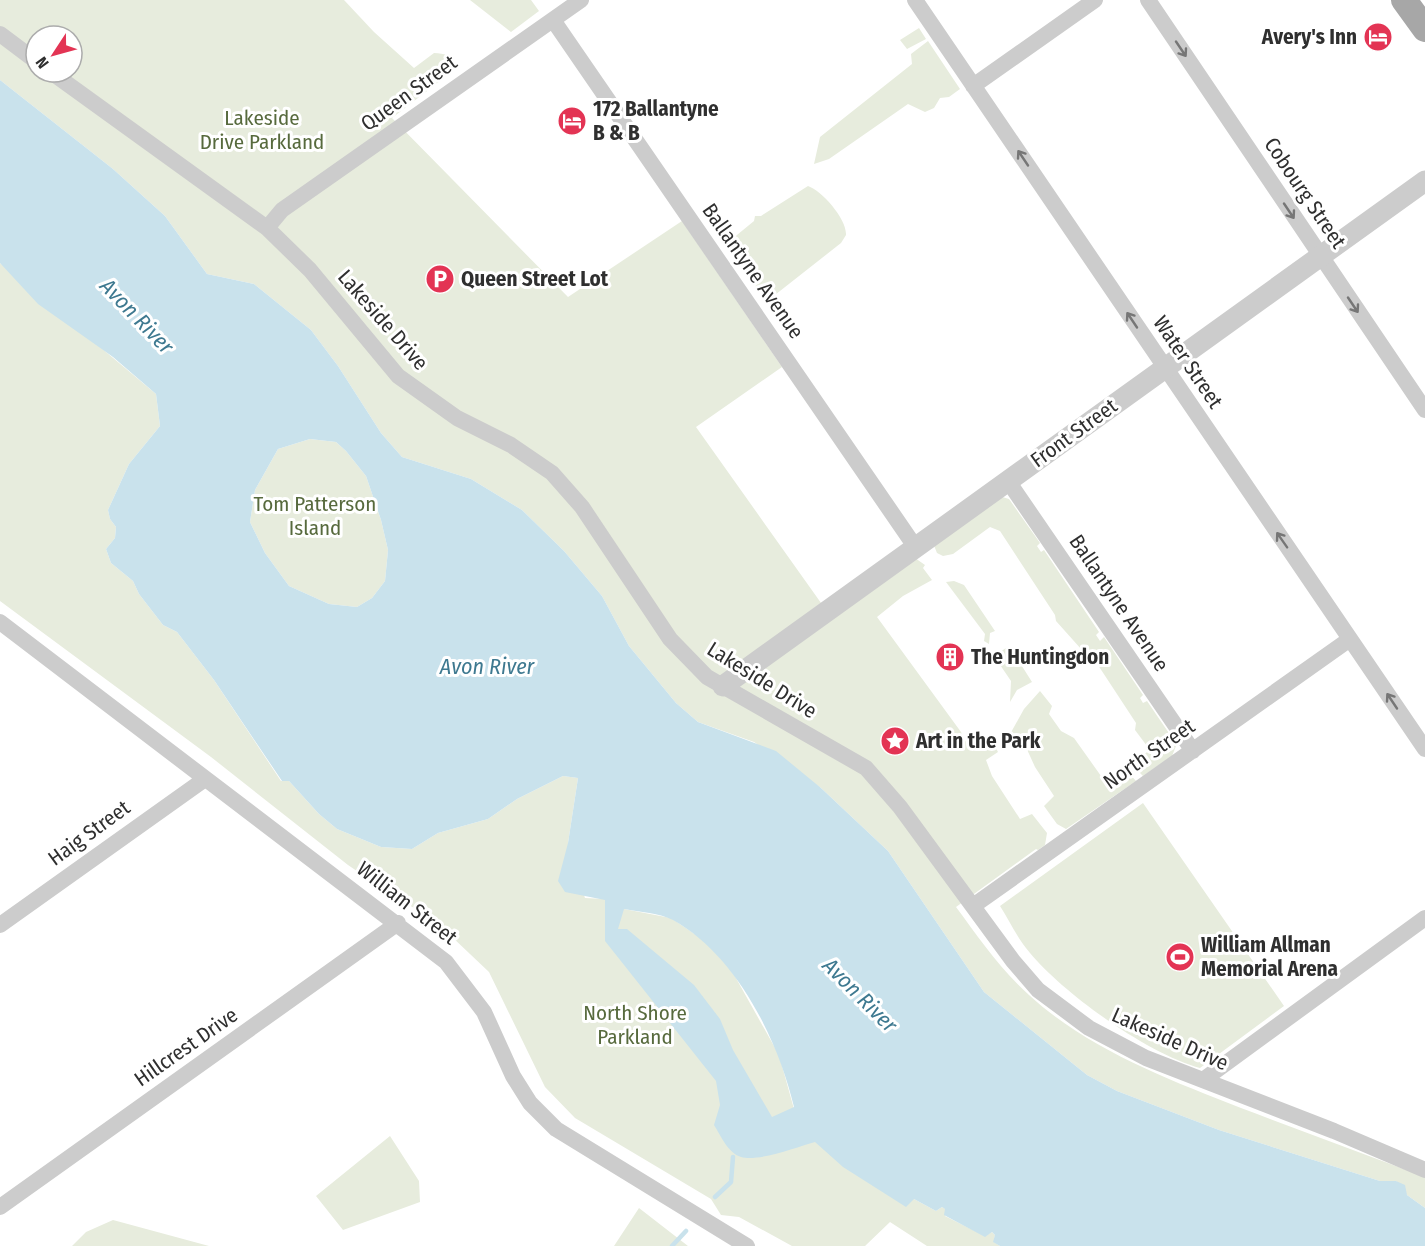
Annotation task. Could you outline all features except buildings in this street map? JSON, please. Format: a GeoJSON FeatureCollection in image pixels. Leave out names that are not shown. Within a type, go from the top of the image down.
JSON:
{"type":"FeatureCollection","features":[{"type":"Feature","properties":{"kind":"main road"},"geometry":{"type":"LineString","coordinates":[[1404,0],[1425,29]]}},
{"type":"Feature","properties":{"kind":"street","name":"Queen Street"},"geometry":{"type":"LineString","coordinates":[[267,228],[282,210],[581,0]]}},
{"type":"Feature","properties":{"kind":"street","name":"Water Street"},"geometry":{"type":"LineString","coordinates":[[915,0],[1425,749]]}},
{"type":"Feature","properties":{"kind":"street"},"geometry":{"type":"LineString","coordinates":[[973,86],[1095,0]]}},
{"type":"Feature","properties":{"kind":"street","name":"Cobourg Street"},"geometry":{"type":"LineString","coordinates":[[1148,0],[1425,410]]}},
{"type":"Feature","properties":{"kind":"street","name":"Ballantyne Avenue"},"geometry":{"type":"LineString","coordinates":[[553,20],[916,548]]}},
{"type":"Feature","properties":{"kind":"street"},"geometry":{"type":"LineString","coordinates":[[0,34],[24,52]]}},
{"type":"Feature","properties":{"kind":"street","name":"Lakeside Drive"},"geometry":{"type":"LineString","coordinates":[[68,84],[267,228],[310,270],[398,376],[425,398],[480,431],[511,445],[552,473],[582,507],[670,639],[700,671],[866,768],[900,807],[1013,961],[1038,990],[1099,1033],[1146,1058],[1334,1131],[1425,1170]]}},
{"type":"Feature","properties":{"kind":"street","name":"Front Street"},"geometry":{"type":"LineString","coordinates":[[723,686],[1425,181]]}},
{"type":"Feature","properties":{"kind":"street","name":"Ballantyne Avenue"},"geometry":{"type":"LineString","coordinates":[[1008,481],[1192,751]]}},
{"type":"Feature","properties":{"kind":"street","name":"William Street"},"geometry":{"type":"LineString","coordinates":[[0,622],[398,923],[446,962],[463,981],[484,1012],[513,1076],[530,1103],[550,1123],[681,1208],[747,1246]]}},
{"type":"Feature","properties":{"kind":"street","name":"North Street"},"geometry":{"type":"LineString","coordinates":[[974,906],[1350,639]]}},
{"type":"Feature","properties":{"kind":"street","name":"Haig Street"},"geometry":{"type":"LineString","coordinates":[[0,925],[205,779]]}},
{"type":"Feature","properties":{"kind":"street"},"geometry":{"type":"LineString","coordinates":[[1203,1080],[1425,918]]}},
{"type":"Feature","properties":{"kind":"street","name":"Hillcrest Drive"},"geometry":{"type":"LineString","coordinates":[[0,1207],[398,923]]}},
{"type":"Feature","properties":{"kind":"green space","name":"Lakeside Drive Parkland"},"geometry":{"type":"Polygon","coordinates":[[[0,0],[344,0],[374,32],[414,68],[434,53],[452,58],[456,64],[453,71],[392,118],[568,297],[682,221],[782,367],[696,427],[831,617],[915,558],[925,565],[923,568],[932,580],[903,596],[877,617],[961,732],[967,744],[992,740],[998,752],[986,760],[992,776],[1020,819],[1032,814],[1047,833],[1045,845],[1036,849],[956,907],[982,942],[999,964],[1029,995],[1052,1014],[1102,1047],[1185,1086],[1425,1177],[1425,1208],[1407,1195],[1396,1181],[1380,1181],[1219,1130],[1117,1091],[1087,1075],[984,992],[888,851],[821,788],[754,742],[698,722],[676,703],[629,646],[602,596],[564,551],[522,510],[471,479],[402,457],[381,433],[338,366],[311,330],[254,284],[207,274],[165,216],[113,169],[0,80],[0,0]]]}},
{"type":"Feature","properties":{"kind":"green space"},"geometry":{"type":"Polygon","coordinates":[[[470,0],[531,0],[539,11],[511,32],[470,0]]]}},
{"type":"Feature","properties":{"kind":"green space"},"geometry":{"type":"Polygon","coordinates":[[[919,28],[926,39],[907,49],[900,40],[919,28]]]}},
{"type":"Feature","properties":{"kind":"green space"},"geometry":{"type":"Polygon","coordinates":[[[928,41],[960,89],[949,97],[940,98],[934,108],[925,112],[908,104],[829,159],[814,164],[820,137],[912,64],[911,54],[928,41]]]}},
{"type":"Feature","properties":{"kind":"green space"},"geometry":{"type":"Polygon","coordinates":[[[808,186],[833,206],[842,221],[846,235],[841,243],[766,302],[755,286],[758,283],[755,278],[750,280],[741,265],[743,264],[726,244],[754,221],[755,216],[761,216],[808,186]]]}},
{"type":"Feature","properties":{"kind":"green space","name":"North Shore Parkland"},"geometry":{"type":"Polygon","coordinates":[[[0,263],[156,394],[160,426],[129,464],[108,510],[110,519],[116,527],[115,538],[106,549],[111,563],[133,581],[139,594],[163,625],[177,632],[214,680],[281,781],[289,781],[319,814],[337,829],[381,847],[412,849],[438,833],[488,819],[517,799],[563,776],[578,778],[568,843],[585,898],[605,899],[624,909],[671,918],[705,941],[732,971],[779,1055],[794,1109],[914,1199],[936,1211],[942,1207],[946,1209],[945,1216],[985,1236],[992,1232],[995,1235],[994,1242],[1000,1246],[927,1246],[890,1222],[865,1246],[792,1246],[739,1217],[721,1215],[711,1199],[575,1118],[545,1087],[489,972],[432,918],[398,899],[348,865],[211,757],[0,601],[0,263]]]}},
{"type":"Feature","properties":{"kind":"green space","name":"Tom Patterson Island"},"geometry":{"type":"Polygon","coordinates":[[[310,439],[336,442],[346,451],[366,476],[381,520],[388,550],[385,581],[372,598],[357,607],[329,604],[289,586],[265,553],[250,522],[255,490],[278,449],[310,439]]]}},
{"type":"Feature","properties":{"kind":"green space"},"geometry":{"type":"Polygon","coordinates":[[[999,496],[1009,499],[1040,543],[1037,546],[1041,552],[1044,550],[1099,632],[1096,635],[1100,641],[1104,637],[1143,695],[1140,698],[1143,703],[1147,701],[1175,742],[1176,746],[1172,756],[1143,776],[1135,768],[1136,760],[1150,750],[1135,730],[1136,723],[1094,659],[1090,659],[1056,621],[1055,615],[1000,531],[990,527],[953,554],[943,556],[937,553],[933,543],[999,496]]]}},
{"type":"Feature","properties":{"kind":"green space"},"geometry":{"type":"Polygon","coordinates":[[[954,581],[964,585],[995,631],[990,633],[989,644],[984,641],[985,634],[946,582],[954,581]]]}},
{"type":"Feature","properties":{"kind":"green space"},"geometry":{"type":"Polygon","coordinates":[[[1006,648],[1015,656],[1033,649],[1036,652],[1020,663],[1032,682],[1017,690],[1010,702],[1011,681],[994,656],[1006,648]]]}},
{"type":"Feature","properties":{"kind":"green space"},"geometry":{"type":"Polygon","coordinates":[[[1040,691],[1052,706],[1049,714],[1061,731],[1074,738],[1106,783],[1128,772],[1136,781],[1066,829],[1057,824],[1044,806],[1054,796],[1035,767],[1020,734],[1009,736],[1024,709],[1040,691]]]}},
{"type":"Feature","properties":{"kind":"green space"},"geometry":{"type":"Polygon","coordinates":[[[1143,803],[1284,1006],[1200,1068],[1156,1050],[1085,1004],[1030,953],[1000,906],[1143,803]]]}},
{"type":"Feature","properties":{"kind":"green space"},"geometry":{"type":"Polygon","coordinates":[[[390,1136],[419,1181],[420,1202],[343,1230],[316,1196],[390,1136]]]}},
{"type":"Feature","properties":{"kind":"green space"},"geometry":{"type":"Polygon","coordinates":[[[639,1208],[688,1246],[614,1246],[639,1208]]]}},
{"type":"Feature","properties":{"kind":"green space"},"geometry":{"type":"Polygon","coordinates":[[[113,1220],[209,1246],[72,1246],[86,1232],[113,1220]]]}},
{"type":"Feature","properties":{"kind":"water","name":"Avon River"},"geometry":{"type":"Polygon","coordinates":[[[0,80],[113,169],[165,216],[207,274],[254,284],[311,330],[338,366],[381,433],[402,457],[471,479],[522,510],[564,551],[602,596],[629,646],[676,703],[698,722],[776,751],[821,788],[888,851],[984,992],[1087,1075],[1117,1091],[1219,1130],[1380,1181],[1396,1181],[1405,1185],[1407,1195],[1425,1208],[1425,1246],[1000,1246],[993,1242],[995,1235],[992,1232],[985,1237],[944,1215],[945,1209],[942,1207],[936,1211],[914,1199],[906,1207],[843,1167],[815,1142],[758,1157],[749,1158],[736,1155],[725,1144],[714,1125],[720,1105],[716,1081],[605,941],[605,900],[565,892],[558,881],[568,843],[578,778],[563,776],[517,799],[488,819],[438,833],[412,849],[381,847],[337,829],[319,814],[289,781],[282,781],[214,680],[177,632],[163,625],[139,594],[133,581],[111,563],[106,549],[115,538],[116,527],[110,519],[108,510],[129,464],[160,426],[156,394],[113,357],[38,304],[0,263],[0,80]],[[310,439],[278,449],[255,490],[250,522],[265,553],[289,586],[329,604],[357,607],[372,598],[385,581],[388,550],[381,520],[366,476],[346,451],[336,442],[310,439]],[[624,909],[618,929],[627,929],[694,985],[720,1019],[733,1050],[772,1117],[794,1107],[787,1081],[765,1027],[735,977],[716,954],[696,935],[673,920],[656,914],[624,909]]]}},
{"type":"Feature","properties":{"kind":"waterway"},"geometry":{"type":"LineString","coordinates":[[715,1197],[731,1182],[733,1157]]}},
{"type":"Feature","properties":{"kind":"waterway"},"geometry":{"type":"LineString","coordinates":[[672,1246],[686,1231]]}},
{"type":"Feature","properties":{"kind":"place","name":"Avery's Inn"},"geometry":{"type":"Point","coordinates":[1378,37]}},
{"type":"Feature","properties":{"kind":"place","name":"172 Ballantyne B & B"},"geometry":{"type":"Point","coordinates":[572,121]}},
{"type":"Feature","properties":{"kind":"place","name":"Queen Street Lot"},"geometry":{"type":"Point","coordinates":[440,279]}},
{"type":"Feature","properties":{"kind":"place","name":"The Huntingdon"},"geometry":{"type":"Point","coordinates":[950,657]}},
{"type":"Feature","properties":{"kind":"place","name":"Art in the Park"},"geometry":{"type":"Point","coordinates":[895,741]}},
{"type":"Feature","properties":{"kind":"place","name":"William Allman Memorial Arena"},"geometry":{"type":"Point","coordinates":[1180,957]}}]}
